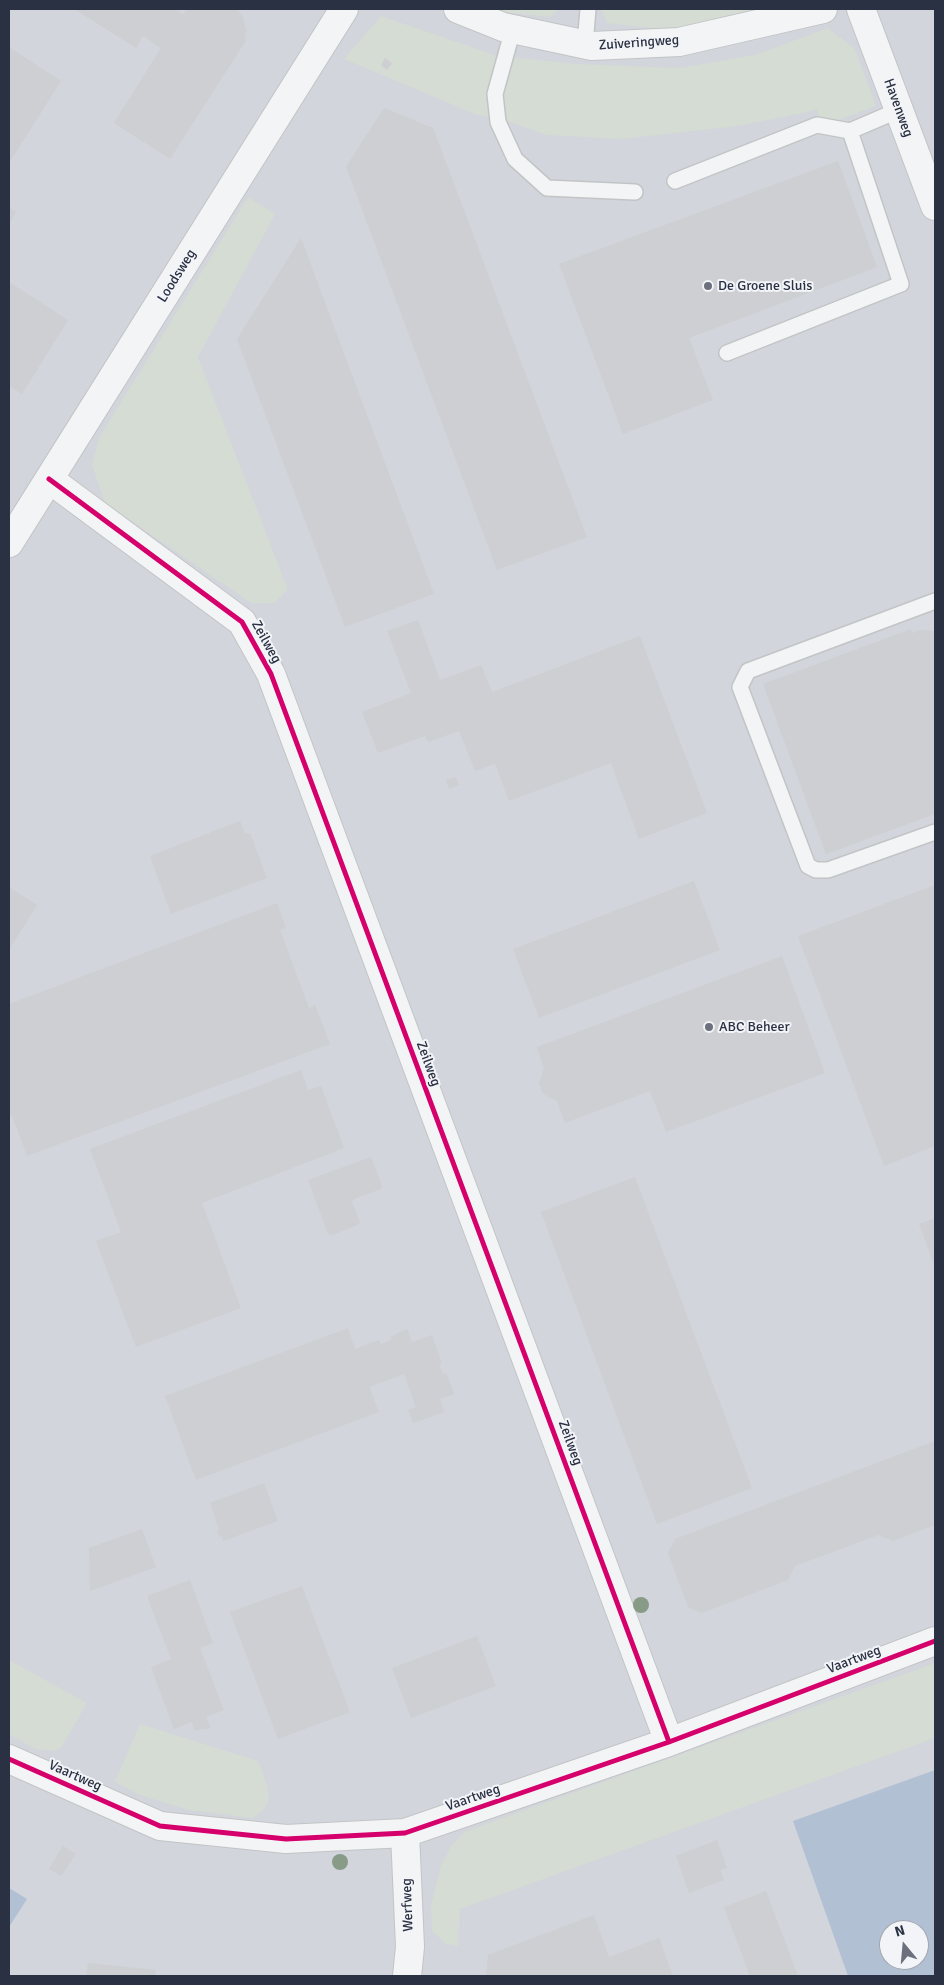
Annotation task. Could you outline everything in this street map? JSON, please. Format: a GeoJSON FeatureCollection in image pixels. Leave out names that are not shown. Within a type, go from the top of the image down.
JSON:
{"type":"FeatureCollection","features":[{"type":"Feature","properties":{"kind":"street","name":"Loodsweg"},"geometry":{"type":"LineString","coordinates":[[9,543],[344,9]]}},
{"type":"Feature","properties":{"kind":"street","name":"Zuiveringweg"},"geometry":{"type":"LineString","coordinates":[[458,9],[513,30],[592,46],[679,42],[822,9]]}},
{"type":"Feature","properties":{"kind":"street","name":"Havenweg"},"geometry":{"type":"LineString","coordinates":[[862,9],[935,206]]}},
{"type":"Feature","properties":{"kind":"street","name":"Zeilweg"},"geometry":{"type":"LineString","coordinates":[[49,479],[242,622],[271,674],[669,1742]]}},
{"type":"Feature","properties":{"kind":"street","name":"Vaartweg"},"geometry":{"type":"LineString","coordinates":[[9,1759],[160,1826],[286,1839],[405,1833],[669,1742],[935,1641]]}},
{"type":"Feature","properties":{"kind":"street","name":"Werfweg"},"geometry":{"type":"LineString","coordinates":[[405,1833],[410,1947],[407,1976]]}},
{"type":"Feature","properties":{"kind":"lane"},"geometry":{"type":"LineString","coordinates":[[584,44],[588,9]]}},
{"type":"Feature","properties":{"kind":"lane"},"geometry":{"type":"LineString","coordinates":[[513,30],[495,94],[498,122],[515,159],[548,188],[635,192]]}},
{"type":"Feature","properties":{"kind":"lane"},"geometry":{"type":"LineString","coordinates":[[675,181],[817,125],[850,130],[899,110]]}},
{"type":"Feature","properties":{"kind":"lane"},"geometry":{"type":"LineString","coordinates":[[727,353],[901,284],[850,130]]}},
{"type":"Feature","properties":{"kind":"lane"},"geometry":{"type":"LineString","coordinates":[[935,600],[748,671],[740,687],[808,866],[816,870],[828,870],[935,832]]}},
{"type":"Feature","properties":{"kind":"shaded area"},"geometry":{"type":"Polygon","coordinates":[[[9,9],[935,9],[935,1781],[882,1920],[879,1920],[879,1927],[860,1976],[9,1976],[9,9]]]}},
{"type":"Feature","properties":{"kind":"shaded area"},"geometry":{"type":"Polygon","coordinates":[[[492,9],[559,9],[550,17],[492,9]]]}},
{"type":"Feature","properties":{"kind":"shaded area"},"geometry":{"type":"Polygon","coordinates":[[[601,9],[758,9],[676,31],[607,23],[601,9]]]}},
{"type":"Feature","properties":{"kind":"shaded area"},"geometry":{"type":"Polygon","coordinates":[[[381,16],[498,56],[578,64],[679,68],[755,55],[828,28],[855,49],[876,106],[822,126],[817,110],[738,126],[622,139],[547,135],[507,121],[475,114],[344,59],[381,16]]]}},
{"type":"Feature","properties":{"kind":"shaded area"},"geometry":{"type":"Polygon","coordinates":[[[248,197],[275,214],[198,357],[288,590],[274,603],[251,603],[105,503],[92,465],[100,436],[248,197]]]}},
{"type":"Feature","properties":{"kind":"shaded area"},"geometry":{"type":"Polygon","coordinates":[[[9,1660],[87,1703],[61,1748],[55,1751],[35,1749],[9,1734],[9,1660]]]}},
{"type":"Feature","properties":{"kind":"shaded area"},"geometry":{"type":"Polygon","coordinates":[[[935,1663],[935,1738],[460,1909],[458,1946],[446,1944],[432,1931],[431,1905],[441,1865],[452,1845],[464,1832],[935,1663]]]}},
{"type":"Feature","properties":{"kind":"shaded area"},"geometry":{"type":"Polygon","coordinates":[[[140,1724],[258,1761],[267,1785],[269,1799],[265,1809],[253,1818],[189,1810],[140,1795],[115,1782],[140,1724]]]}},
{"type":"Feature","properties":{"kind":"water"},"geometry":{"type":"Polygon","coordinates":[[[935,1770],[935,1976],[848,1976],[793,1821],[935,1770]]]}},
{"type":"Feature","properties":{"kind":"water"},"geometry":{"type":"Polygon","coordinates":[[[9,1888],[27,1899],[9,1927],[9,1888]]]}},
{"type":"Feature","properties":{"kind":"building"},"geometry":{"type":"Polygon","coordinates":[[[74,9],[174,9],[183,14],[187,9],[237,9],[242,15],[246,30],[245,42],[170,159],[114,123],[161,48],[143,36],[136,48],[74,9]]]}},
{"type":"Feature","properties":{"kind":"building"},"geometry":{"type":"Polygon","coordinates":[[[9,47],[61,81],[9,163],[9,47]]]}},
{"type":"Feature","properties":{"kind":"building"},"geometry":{"type":"Polygon","coordinates":[[[385,58],[392,63],[387,70],[381,65],[385,58]]]}},
{"type":"Feature","properties":{"kind":"building"},"geometry":{"type":"Polygon","coordinates":[[[384,108],[433,128],[587,537],[497,570],[346,167],[384,108]]]}},
{"type":"Feature","properties":{"kind":"building"},"geometry":{"type":"Polygon","coordinates":[[[838,161],[877,267],[689,338],[713,400],[623,434],[559,264],[838,161]]]}},
{"type":"Feature","properties":{"kind":"building"},"geometry":{"type":"Polygon","coordinates":[[[9,207],[16,212],[9,224],[9,207]]]}},
{"type":"Feature","properties":{"kind":"building"},"geometry":{"type":"Polygon","coordinates":[[[301,238],[434,594],[345,627],[237,339],[301,238]]]}},
{"type":"Feature","properties":{"kind":"building"},"geometry":{"type":"Polygon","coordinates":[[[9,282],[68,320],[22,394],[9,386],[9,282]]]}},
{"type":"Feature","properties":{"kind":"building"},"geometry":{"type":"Polygon","coordinates":[[[418,620],[440,680],[481,665],[492,692],[640,636],[707,813],[639,839],[611,763],[509,801],[495,764],[475,771],[459,731],[428,742],[425,736],[378,753],[362,712],[411,693],[387,631],[418,620]]]}},
{"type":"Feature","properties":{"kind":"building"},"geometry":{"type":"Polygon","coordinates":[[[911,629],[912,633],[920,630],[935,631],[935,814],[826,854],[763,684],[911,629]]]}},
{"type":"Feature","properties":{"kind":"building"},"geometry":{"type":"Polygon","coordinates":[[[456,777],[459,785],[449,789],[446,780],[456,777]]]}},
{"type":"Feature","properties":{"kind":"building"},"geometry":{"type":"Polygon","coordinates":[[[240,821],[245,834],[250,833],[267,878],[171,914],[150,856],[240,821]]]}},
{"type":"Feature","properties":{"kind":"building"},"geometry":{"type":"Polygon","coordinates":[[[694,881],[720,950],[539,1018],[513,949],[694,881]]]}},
{"type":"Feature","properties":{"kind":"building"},"geometry":{"type":"Polygon","coordinates":[[[935,885],[935,1146],[884,1166],[798,936],[935,885]]]}},
{"type":"Feature","properties":{"kind":"building"},"geometry":{"type":"Polygon","coordinates":[[[9,887],[37,905],[9,950],[9,887]]]}},
{"type":"Feature","properties":{"kind":"building"},"geometry":{"type":"Polygon","coordinates":[[[277,903],[286,928],[280,930],[309,1008],[315,1005],[330,1044],[27,1156],[12,1116],[9,1114],[9,1004],[277,903]]]}},
{"type":"Feature","properties":{"kind":"building"},"geometry":{"type":"Polygon","coordinates":[[[782,956],[825,1073],[666,1132],[650,1091],[565,1123],[557,1101],[543,1094],[539,1083],[544,1069],[537,1047],[782,956]]]}},
{"type":"Feature","properties":{"kind":"building"},"geometry":{"type":"Polygon","coordinates":[[[301,1070],[308,1090],[321,1086],[344,1148],[202,1203],[241,1308],[136,1347],[96,1241],[121,1232],[90,1149],[301,1070]]]}},
{"type":"Feature","properties":{"kind":"building"},"geometry":{"type":"Polygon","coordinates":[[[371,1157],[382,1186],[381,1189],[354,1199],[352,1202],[360,1222],[358,1225],[332,1235],[328,1234],[308,1180],[371,1157]]]}},
{"type":"Feature","properties":{"kind":"building"},"geometry":{"type":"Polygon","coordinates":[[[635,1177],[752,1488],[657,1524],[541,1212],[635,1177]]]}},
{"type":"Feature","properties":{"kind":"building"},"geometry":{"type":"Polygon","coordinates":[[[935,1218],[935,1267],[919,1224],[935,1218]]]}},
{"type":"Feature","properties":{"kind":"building"},"geometry":{"type":"Polygon","coordinates":[[[348,1328],[355,1349],[379,1340],[381,1344],[391,1340],[390,1337],[407,1329],[412,1342],[432,1335],[442,1363],[439,1364],[443,1374],[446,1373],[454,1394],[440,1399],[444,1412],[413,1423],[408,1410],[416,1407],[404,1374],[369,1387],[379,1412],[196,1480],[165,1396],[348,1328]]]}},
{"type":"Feature","properties":{"kind":"building"},"geometry":{"type":"Polygon","coordinates":[[[935,1441],[935,1525],[893,1541],[878,1535],[795,1566],[788,1580],[702,1613],[688,1607],[668,1553],[675,1539],[935,1441]]]}},
{"type":"Feature","properties":{"kind":"building"},"geometry":{"type":"Polygon","coordinates":[[[264,1483],[278,1521],[223,1541],[222,1536],[219,1537],[217,1530],[219,1529],[210,1503],[264,1483]]]}},
{"type":"Feature","properties":{"kind":"building"},"geometry":{"type":"Polygon","coordinates":[[[142,1529],[156,1567],[90,1591],[89,1548],[142,1529]]]}},
{"type":"Feature","properties":{"kind":"building"},"geometry":{"type":"Polygon","coordinates":[[[190,1580],[213,1643],[200,1648],[224,1710],[206,1717],[211,1728],[194,1730],[192,1722],[174,1729],[151,1667],[171,1659],[147,1596],[190,1580]]]}},
{"type":"Feature","properties":{"kind":"building"},"geometry":{"type":"Polygon","coordinates":[[[302,1586],[350,1712],[278,1739],[230,1612],[302,1586]]]}},
{"type":"Feature","properties":{"kind":"building"},"geometry":{"type":"Polygon","coordinates":[[[477,1636],[496,1686],[411,1718],[392,1668],[477,1636]]]}},
{"type":"Feature","properties":{"kind":"building"},"geometry":{"type":"Polygon","coordinates":[[[717,1840],[727,1868],[720,1870],[724,1880],[689,1893],[676,1856],[717,1840]]]}},
{"type":"Feature","properties":{"kind":"building"},"geometry":{"type":"Polygon","coordinates":[[[63,1846],[76,1854],[61,1876],[49,1869],[63,1846]]]}},
{"type":"Feature","properties":{"kind":"building"},"geometry":{"type":"Polygon","coordinates":[[[766,1891],[798,1976],[750,1976],[724,1907],[766,1891]]]}},
{"type":"Feature","properties":{"kind":"building"},"geometry":{"type":"Polygon","coordinates":[[[594,1915],[609,1957],[659,1938],[673,1976],[486,1976],[488,1955],[594,1915]]]}},
{"type":"Feature","properties":{"kind":"building"},"geometry":{"type":"Polygon","coordinates":[[[88,1963],[156,1970],[155,1976],[86,1976],[88,1963]]]}},
{"type":"Feature","properties":{"kind":"cycle path"},"geometry":{"type":"LineString","coordinates":[[49,479],[242,622],[271,674],[669,1742]]}},
{"type":"Feature","properties":{"kind":"cycle path"},"geometry":{"type":"LineString","coordinates":[[9,1759],[160,1826],[286,1839],[405,1833],[669,1742],[935,1641]]}},
{"type":"Feature","properties":{"kind":"place","name":"De Groene Sluis"},"geometry":{"type":"Point","coordinates":[708,286]}},
{"type":"Feature","properties":{"kind":"place","name":"ABC Beheer"},"geometry":{"type":"Point","coordinates":[709,1027]}}]}
